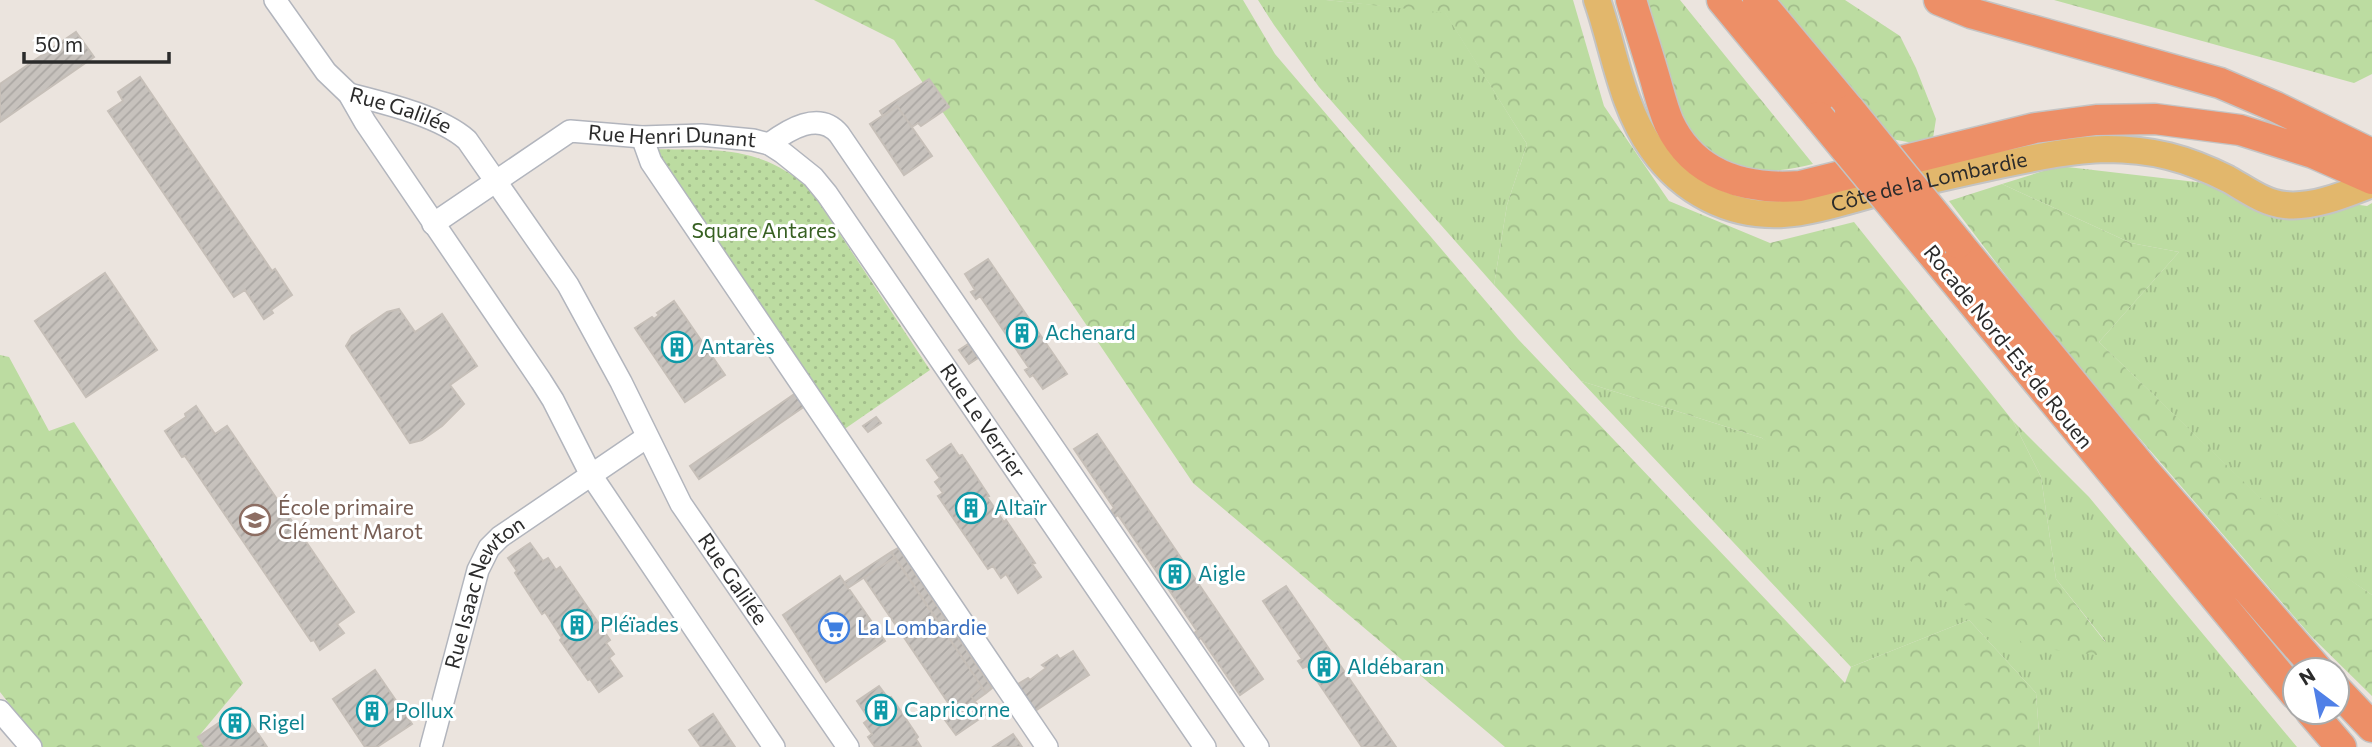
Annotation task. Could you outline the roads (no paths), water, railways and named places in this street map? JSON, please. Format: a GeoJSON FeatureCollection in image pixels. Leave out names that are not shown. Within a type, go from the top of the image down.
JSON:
{"type":"FeatureCollection","features":[{"type":"Feature","properties":{"kind":"highway"},"geometry":{"type":"LineString","coordinates":[[1631,0],[1669,122],[1681,143],[1690,154],[1723,176],[1749,185],[1773,188],[1800,186],[2035,128],[2096,120],[2155,119],[2241,130],[2313,153],[2372,181]]}},
{"type":"Feature","properties":{"kind":"highway","name":"Rocade Nord-Est de Rouen"},"geometry":{"type":"LineString","coordinates":[[1722,0],[2281,677]]}},
{"type":"Feature","properties":{"kind":"highway","name":"Rocade Nord-Est de Rouen"},"geometry":{"type":"LineString","coordinates":[[1758,0],[2151,479],[2306,656]]}},
{"type":"Feature","properties":{"kind":"highway"},"geometry":{"type":"LineString","coordinates":[[1939,0],[1971,13],[2220,82],[2372,154]]}},
{"type":"Feature","properties":{"kind":"highway"},"geometry":{"type":"LineString","coordinates":[[2351,705],[2372,727]]}},
{"type":"Feature","properties":{"kind":"highway"},"geometry":{"type":"LineString","coordinates":[[2323,726],[2341,747]]}},
{"type":"Feature","properties":{"kind":"main road","name":"Côte de la Lombardie"},"geometry":{"type":"LineString","coordinates":[[1597,0],[1630,103],[1650,147],[1667,167],[1696,193],[1731,208],[1784,214],[2054,153],[2105,149],[2153,151],[2194,163],[2270,202],[2286,205],[2327,200],[2372,181]]}},
{"type":"Feature","properties":{"kind":"street"},"geometry":{"type":"LineString","coordinates":[[275,0],[326,72],[349,94]]}},
{"type":"Feature","properties":{"kind":"street","name":"Rue Galilée"},"geometry":{"type":"LineString","coordinates":[[349,94],[390,104],[458,132],[467,140],[568,285],[688,514],[848,747]]}},
{"type":"Feature","properties":{"kind":"street","name":"Rue Galilée"},"geometry":{"type":"LineString","coordinates":[[349,94],[365,122],[553,400],[591,475],[774,747]]}},
{"type":"Feature","properties":{"kind":"street"},"geometry":{"type":"LineString","coordinates":[[769,144],[809,122],[835,129],[1258,747]]}},
{"type":"Feature","properties":{"kind":"street","name":"Rue Henri Dunant"},"geometry":{"type":"LineString","coordinates":[[433,224],[570,131],[642,137],[735,137],[769,144]]}},
{"type":"Feature","properties":{"kind":"street"},"geometry":{"type":"LineString","coordinates":[[642,137],[651,162],[1047,747]]}},
{"type":"Feature","properties":{"kind":"street","name":"Rue Le Verrier"},"geometry":{"type":"LineString","coordinates":[[769,144],[813,177],[827,194],[1205,747]]}},
{"type":"Feature","properties":{"kind":"street","name":"Rue Isaac Newton"},"geometry":{"type":"LineString","coordinates":[[431,747],[478,570],[489,548],[500,537],[647,437]]}},
{"type":"Feature","properties":{"kind":"street"},"geometry":{"type":"LineString","coordinates":[[0,711],[31,747]]}},
{"type":"Feature","properties":{"kind":"place","name":"Achenard"},"geometry":{"type":"Point","coordinates":[1022,333]}},
{"type":"Feature","properties":{"kind":"place","name":"Antarès"},"geometry":{"type":"Point","coordinates":[677,347]}},
{"type":"Feature","properties":{"kind":"place","name":"Altaïr"},"geometry":{"type":"Point","coordinates":[971,508]}},
{"type":"Feature","properties":{"kind":"place","name":"École primaire Clément Marot"},"geometry":{"type":"Point","coordinates":[255,520]}},
{"type":"Feature","properties":{"kind":"place","name":"Aigle"},"geometry":{"type":"Point","coordinates":[1175,574]}},
{"type":"Feature","properties":{"kind":"place","name":"Pléïades"},"geometry":{"type":"Point","coordinates":[577,625]}},
{"type":"Feature","properties":{"kind":"place","name":"La Lombardie"},"geometry":{"type":"Point","coordinates":[834,628]}},
{"type":"Feature","properties":{"kind":"place","name":"Aldébaran"},"geometry":{"type":"Point","coordinates":[1324,667]}},
{"type":"Feature","properties":{"kind":"place","name":"Capricorne"},"geometry":{"type":"Point","coordinates":[881,710]}},
{"type":"Feature","properties":{"kind":"place","name":"Pollux"},"geometry":{"type":"Point","coordinates":[372,711]}},
{"type":"Feature","properties":{"kind":"place","name":"Rigel"},"geometry":{"type":"Point","coordinates":[235,723]}},
{"type":"Feature","properties":{"kind":"park label","name":"Square Antares"},"geometry":{"type":"Point","coordinates":[764,231]}}]}
